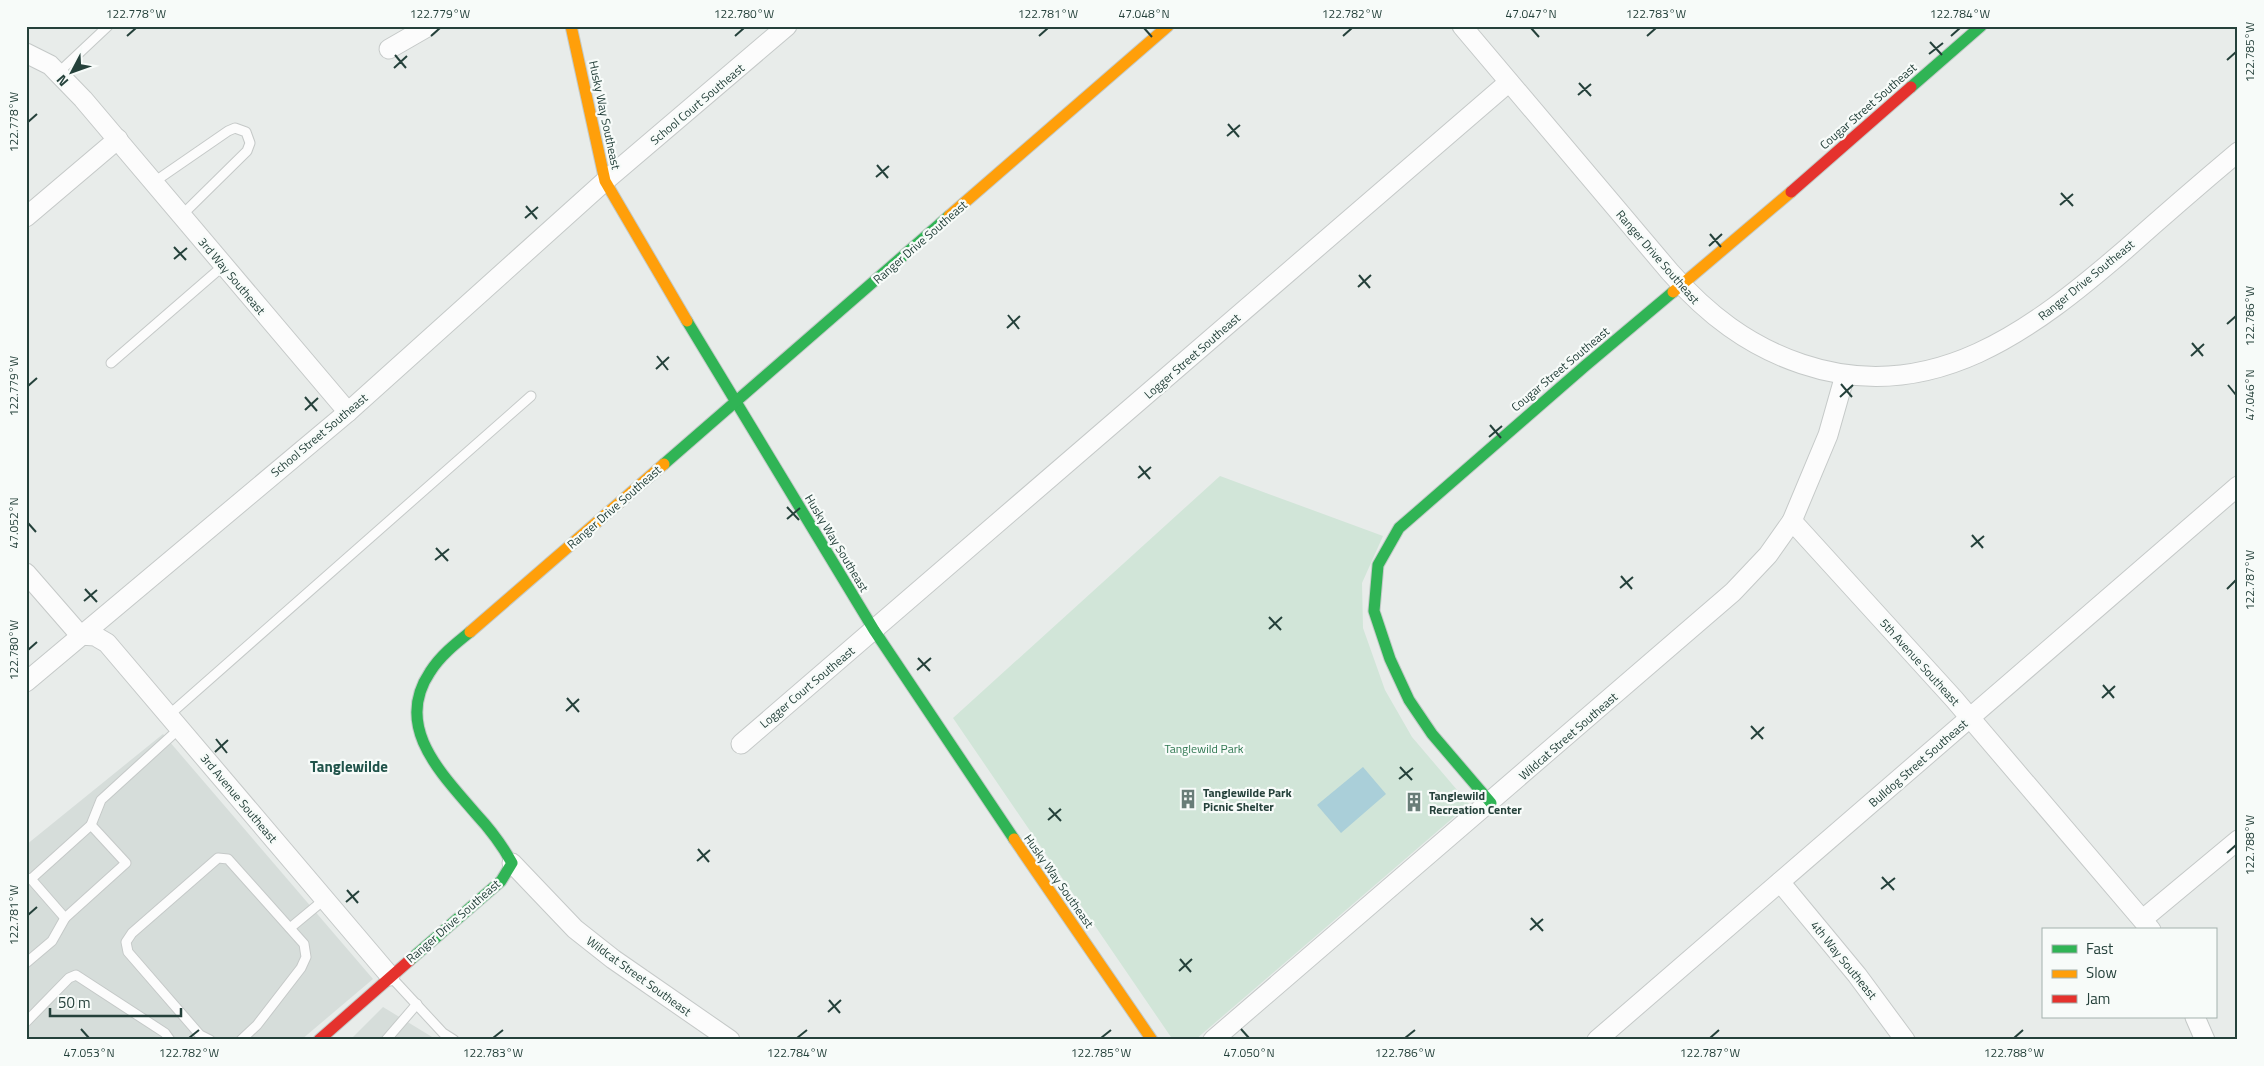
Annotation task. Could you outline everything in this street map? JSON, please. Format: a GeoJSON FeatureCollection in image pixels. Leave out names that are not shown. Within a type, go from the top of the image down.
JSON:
{"type":"FeatureCollection","features":[{"type":"Feature","properties":{"kind":"street"},"geometry":{"type":"LineString","coordinates":[[390,49],[429,26]]}},
{"type":"Feature","properties":{"kind":"street","name":"Husky Way Southeast"},"geometry":{"type":"LineString","coordinates":[[571,26],[605,181],[735,403],[874,630],[982,793],[1152,1040]]}},
{"type":"Feature","properties":{"kind":"street","name":"School Court Southeast"},"geometry":{"type":"LineString","coordinates":[[605,181],[787,26]]}},
{"type":"Feature","properties":{"kind":"street","name":"Ranger Drive Southeast"},"geometry":{"type":"LineString","coordinates":[[319,1040],[501,880],[512,863],[500,841],[443,773],[426,748],[419,733],[417,717],[419,700],[425,681],[446,654],[1168,26]]}},
{"type":"Feature","properties":{"kind":"street","name":"Ranger Drive Southeast"},"geometry":{"type":"LineString","coordinates":[[1462,26],[1682,286],[1706,310],[1746,340],[1764,349],[1811,367],[1844,375],[1886,377],[1913,374],[1947,365],[2010,337],[2050,311],[2089,280],[2238,152]]}},
{"type":"Feature","properties":{"kind":"street","name":"Cougar Street Southeast"},"geometry":{"type":"LineString","coordinates":[[1491,803],[1438,741],[1409,700],[1390,659],[1374,610],[1378,565],[1399,528],[1418,509],[1584,366],[1682,286],[1981,26]]}},
{"type":"Feature","properties":{"kind":"street","name":"3rd Way Southeast"},"geometry":{"type":"LineString","coordinates":[[26,53],[50,65],[118,139],[222,266],[348,412]]}},
{"type":"Feature","properties":{"kind":"street","name":"Logger Street Southeast"},"geometry":{"type":"LineString","coordinates":[[874,630],[1509,82]]}},
{"type":"Feature","properties":{"kind":"street"},"geometry":{"type":"LineString","coordinates":[[26,217],[118,139]]}},
{"type":"Feature","properties":{"kind":"street","name":"School Street Southeast"},"geometry":{"type":"LineString","coordinates":[[26,682],[348,412],[605,181]]}},
{"type":"Feature","properties":{"kind":"street","name":"Wildcat Street Southeast"},"geometry":{"type":"LineString","coordinates":[[1213,1040],[1491,803],[1733,592],[1768,555],[1792,521],[1828,435],[1844,375]]}},
{"type":"Feature","properties":{"kind":"street","name":"Bulldog Street Southeast"},"geometry":{"type":"LineString","coordinates":[[1597,1040],[2238,486]]}},
{"type":"Feature","properties":{"kind":"street","name":"5th Avenue Southeast"},"geometry":{"type":"LineString","coordinates":[[1792,521],[1970,718],[2147,925]]}},
{"type":"Feature","properties":{"kind":"street"},"geometry":{"type":"LineString","coordinates":[[26,573],[80,636]]}},
{"type":"Feature","properties":{"kind":"street","name":"Logger Court Southeast"},"geometry":{"type":"LineString","coordinates":[[741,744],[874,630]]}},
{"type":"Feature","properties":{"kind":"street","name":"3rd Avenue Southeast"},"geometry":{"type":"LineString","coordinates":[[80,636],[95,636],[107,644],[175,721],[390,976]]}},
{"type":"Feature","properties":{"kind":"street"},"geometry":{"type":"LineString","coordinates":[[2147,925],[2238,840]]}},
{"type":"Feature","properties":{"kind":"street","name":"Wildcat Street Southeast"},"geometry":{"type":"LineString","coordinates":[[512,863],[575,929],[605,953],[730,1040]]}},
{"type":"Feature","properties":{"kind":"street","name":"4th Way Southeast"},"geometry":{"type":"LineString","coordinates":[[1780,882],[1857,975],[1905,1040]]}},
{"type":"Feature","properties":{"kind":"street"},"geometry":{"type":"LineString","coordinates":[[2195,1018],[2205,1040]]}},
{"type":"Feature","properties":{"kind":"lane"},"geometry":{"type":"LineString","coordinates":[[58,73],[108,26]]}},
{"type":"Feature","properties":{"kind":"lane"},"geometry":{"type":"LineString","coordinates":[[154,182],[228,131],[235,128],[246,132],[250,143],[247,151],[181,216]]}},
{"type":"Feature","properties":{"kind":"lane"},"geometry":{"type":"LineString","coordinates":[[111,363],[222,266]]}},
{"type":"Feature","properties":{"kind":"lane"},"geometry":{"type":"LineString","coordinates":[[65,918],[28,879],[91,825],[101,800],[175,721],[531,396]]}},
{"type":"Feature","properties":{"kind":"lane"},"geometry":{"type":"LineString","coordinates":[[26,962],[52,941],[65,918],[126,863],[91,825]]}},
{"type":"Feature","properties":{"kind":"lane"},"geometry":{"type":"LineString","coordinates":[[210,1040],[200,1035],[128,952],[126,942],[132,933],[218,858],[228,860],[290,928],[304,944],[306,958],[301,968],[257,1025],[241,1040]]}},
{"type":"Feature","properties":{"kind":"lane"},"geometry":{"type":"LineString","coordinates":[[290,928],[325,899]]}},
{"type":"Feature","properties":{"kind":"lane"},"geometry":{"type":"LineString","coordinates":[[26,1022],[69,978],[76,975],[165,1033],[170,1040]]}},
{"type":"Feature","properties":{"kind":"lane"},"geometry":{"type":"LineString","coordinates":[[390,976],[444,1033],[454,1040]]}},
{"type":"Feature","properties":{"kind":"lane"},"geometry":{"type":"LineString","coordinates":[[386,1040],[417,1004]]}},
{"type":"Feature","properties":{"kind":"shaded area"},"geometry":{"type":"Polygon","coordinates":[[[163,734],[373,979],[301,1040],[26,1040],[26,845],[163,734]]]}},
{"type":"Feature","properties":{"kind":"shaded area"},"geometry":{"type":"Polygon","coordinates":[[[383,1007],[437,1040],[350,1040],[383,1007]]]}},
{"type":"Feature","properties":{"kind":"green space","name":"Tanglewild Park"},"geometry":{"type":"Polygon","coordinates":[[[1220,476],[1383,536],[1362,583],[1363,628],[1385,690],[1412,737],[1469,804],[1195,1040],[1173,1040],[953,718],[1220,476]]]}},
{"type":"Feature","properties":{"kind":"water"},"geometry":{"type":"Polygon","coordinates":[[[1363,767],[1386,794],[1341,833],[1317,805],[1363,767]]]}},
{"type":"Feature","properties":{"kind":"traffic: fast"},"geometry":{"type":"LineString","coordinates":[[1911,87],[1981,26]]}},
{"type":"Feature","properties":{"kind":"traffic: fast"},"geometry":{"type":"LineString","coordinates":[[664,464],[949,216]]}},
{"type":"Feature","properties":{"kind":"traffic: fast"},"geometry":{"type":"LineString","coordinates":[[1491,803],[1432,734],[1409,700],[1390,659],[1374,611],[1378,565],[1399,528],[1673,292]]}},
{"type":"Feature","properties":{"kind":"traffic: fast"},"geometry":{"type":"LineString","coordinates":[[687,321],[874,630],[1014,839]]}},
{"type":"Feature","properties":{"kind":"traffic: fast"},"geometry":{"type":"LineString","coordinates":[[410,960],[501,881],[512,863],[491,831],[449,783],[437,766],[426,749],[419,731],[417,712],[420,692],[430,672],[443,655],[470,632]]}},
{"type":"Feature","properties":{"kind":"traffic: slow"},"geometry":{"type":"LineString","coordinates":[[571,26],[605,181],[687,321]]}},
{"type":"Feature","properties":{"kind":"traffic: slow"},"geometry":{"type":"LineString","coordinates":[[949,216],[1168,26]]}},
{"type":"Feature","properties":{"kind":"traffic: slow"},"geometry":{"type":"LineString","coordinates":[[1673,292],[1791,192]]}},
{"type":"Feature","properties":{"kind":"traffic: slow"},"geometry":{"type":"LineString","coordinates":[[470,632],[664,464]]}},
{"type":"Feature","properties":{"kind":"traffic: slow"},"geometry":{"type":"LineString","coordinates":[[1014,839],[1152,1040]]}},
{"type":"Feature","properties":{"kind":"traffic: jam"},"geometry":{"type":"LineString","coordinates":[[1791,192],[1911,87]]}},
{"type":"Feature","properties":{"kind":"traffic: jam"},"geometry":{"type":"LineString","coordinates":[[319,1040],[410,960]]}},
{"type":"Feature","properties":{"kind":"place","name":"Tanglewilde Park Picnic Shelter"},"geometry":{"type":"Point","coordinates":[1188,799]}},
{"type":"Feature","properties":{"kind":"place","name":"Tanglewild Recreation Center"},"geometry":{"type":"Point","coordinates":[1414,802]}},
{"type":"Feature","properties":{"kind":"district","name":"Tanglewilde"},"geometry":{"type":"Point","coordinates":[349,766]}}]}
